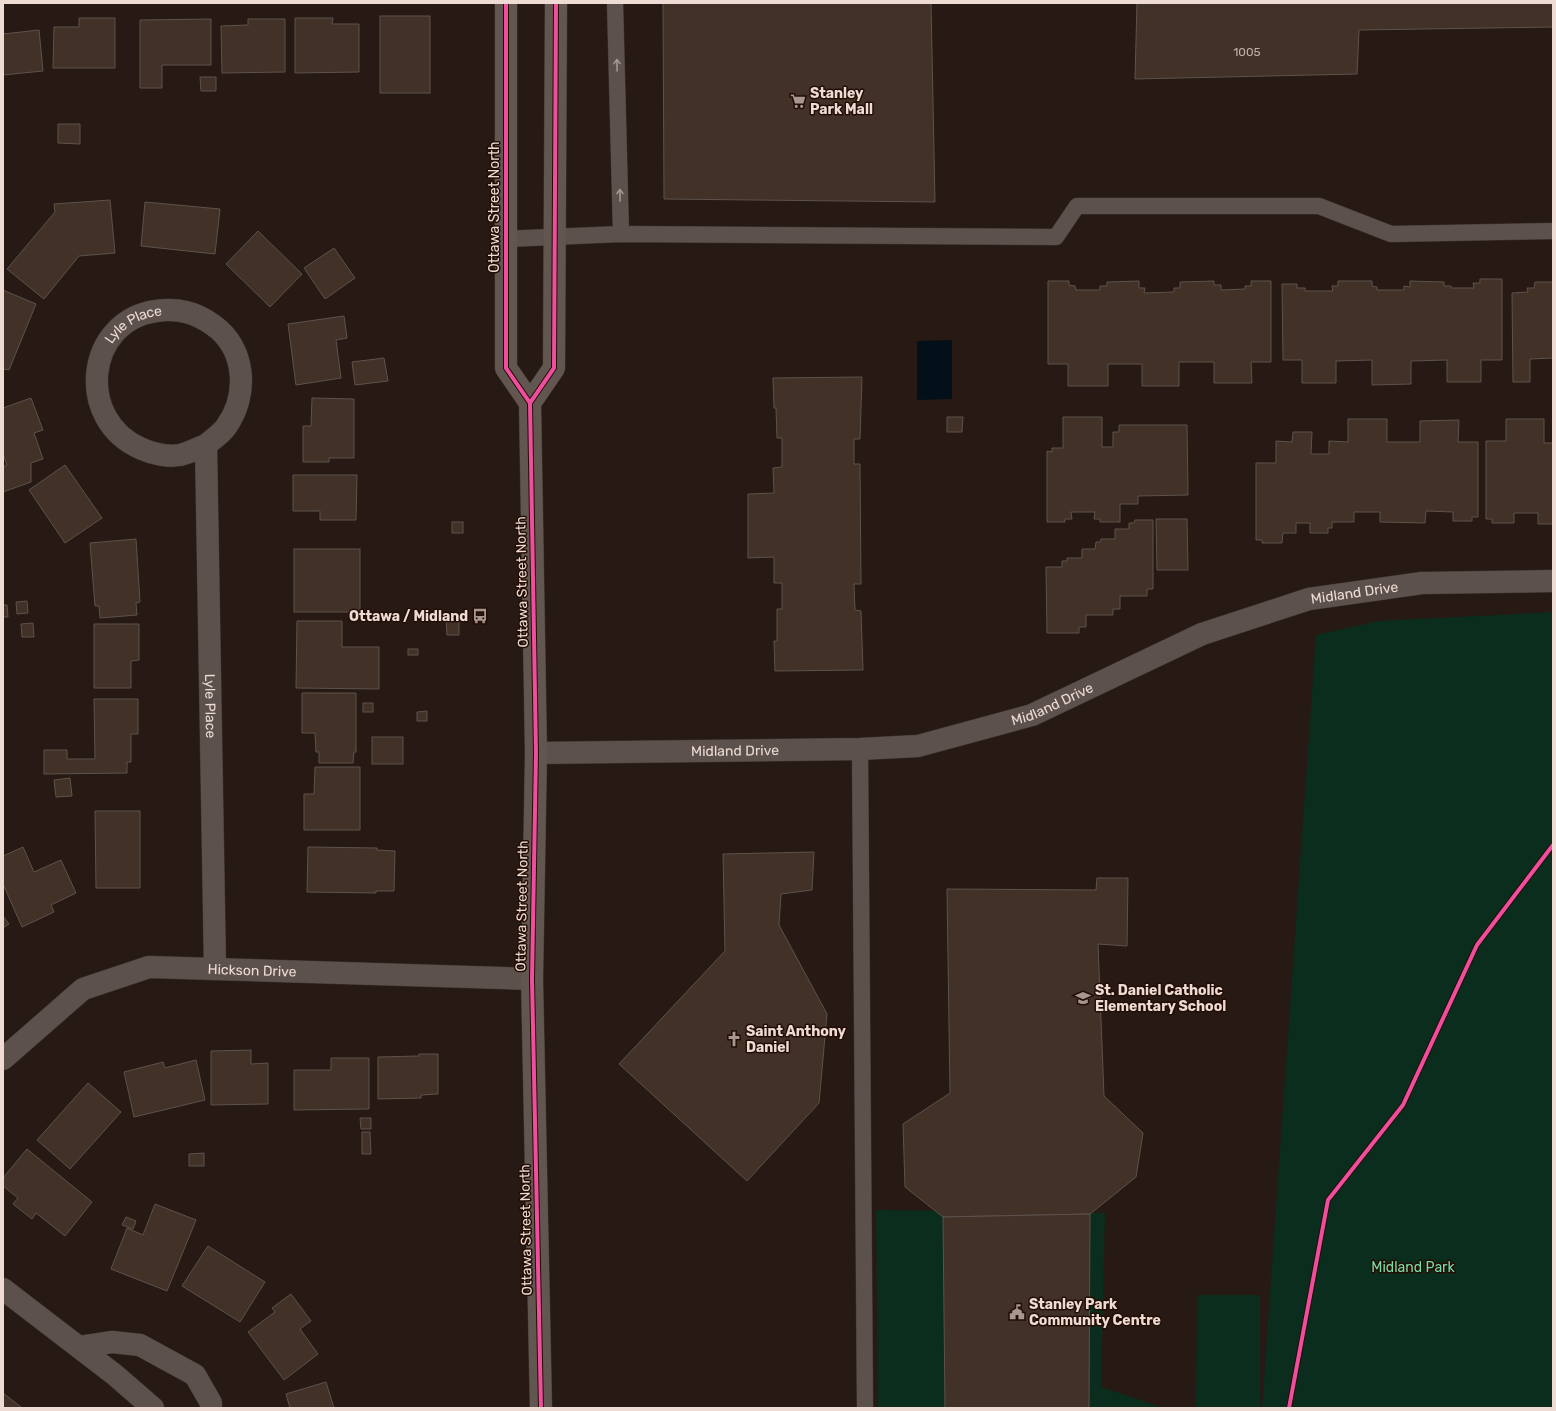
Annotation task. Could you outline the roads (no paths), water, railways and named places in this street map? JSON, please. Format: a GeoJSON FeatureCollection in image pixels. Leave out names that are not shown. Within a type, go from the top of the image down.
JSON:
{"type":"FeatureCollection","features":[{"type":"Feature","properties":{"kind":"main road","name":"Ottawa Street North"},"geometry":{"type":"LineString","coordinates":[[506,3],[506,368],[530,403],[536,753],[532,979],[541,1408]]}},
{"type":"Feature","properties":{"kind":"main road"},"geometry":{"type":"LineString","coordinates":[[530,403],[554,368],[556,3]]}},
{"type":"Feature","properties":{"kind":"street","name":"Lyle Place"},"geometry":{"type":"LineString","coordinates":[[173,309],[199,315],[220,330],[236,352],[242,378],[238,404],[226,428],[206,445],[180,455],[153,454],[128,443],[109,424],[98,400],[96,372],[105,346],[122,325],[146,312],[173,309]]}},
{"type":"Feature","properties":{"kind":"street","name":"Lyle Place"},"geometry":{"type":"LineString","coordinates":[[206,445],[215,969]]}},
{"type":"Feature","properties":{"kind":"street","name":"Midland Drive"},"geometry":{"type":"LineString","coordinates":[[536,753],[860,750],[918,746],[1032,715],[1202,634],[1309,599],[1422,583],[1553,581]]}},
{"type":"Feature","properties":{"kind":"street","name":"Hickson Drive"},"geometry":{"type":"LineString","coordinates":[[3,1059],[83,989],[149,967],[532,979]]}},
{"type":"Feature","properties":{"kind":"street"},"geometry":{"type":"LineString","coordinates":[[3,1289],[115,1375],[153,1408]]}},
{"type":"Feature","properties":{"kind":"street"},"geometry":{"type":"LineString","coordinates":[[79,1347],[112,1342],[140,1345],[195,1375],[211,1403],[211,1408]]}},
{"type":"Feature","properties":{"kind":"lane"},"geometry":{"type":"LineString","coordinates":[[615,3],[621,234]]}},
{"type":"Feature","properties":{"kind":"lane"},"geometry":{"type":"LineString","coordinates":[[505,239],[621,234],[1056,237],[1077,206],[1319,206],[1391,234],[1553,231]]}},
{"type":"Feature","properties":{"kind":"lane"},"geometry":{"type":"LineString","coordinates":[[860,750],[865,1408]]}},
{"type":"Feature","properties":{"kind":"place","name":"Stanley Park Mall"},"geometry":{"type":"Point","coordinates":[798,101]}},
{"type":"Feature","properties":{"kind":"place","name":"Ottawa / Midland"},"geometry":{"type":"Point","coordinates":[480,616]}},
{"type":"Feature","properties":{"kind":"place","name":"St. Daniel Catholic Elementary School"},"geometry":{"type":"Point","coordinates":[1083,998]}},
{"type":"Feature","properties":{"kind":"place","name":"Saint Anthony Daniel"},"geometry":{"type":"Point","coordinates":[734,1039]}},
{"type":"Feature","properties":{"kind":"place","name":"Stanley Park Community Centre"},"geometry":{"type":"Point","coordinates":[1017,1312]}},
{"type":"Feature","properties":{"kind":"park label","name":"Midland Park"},"geometry":{"type":"Point","coordinates":[1413,1267]}}]}
